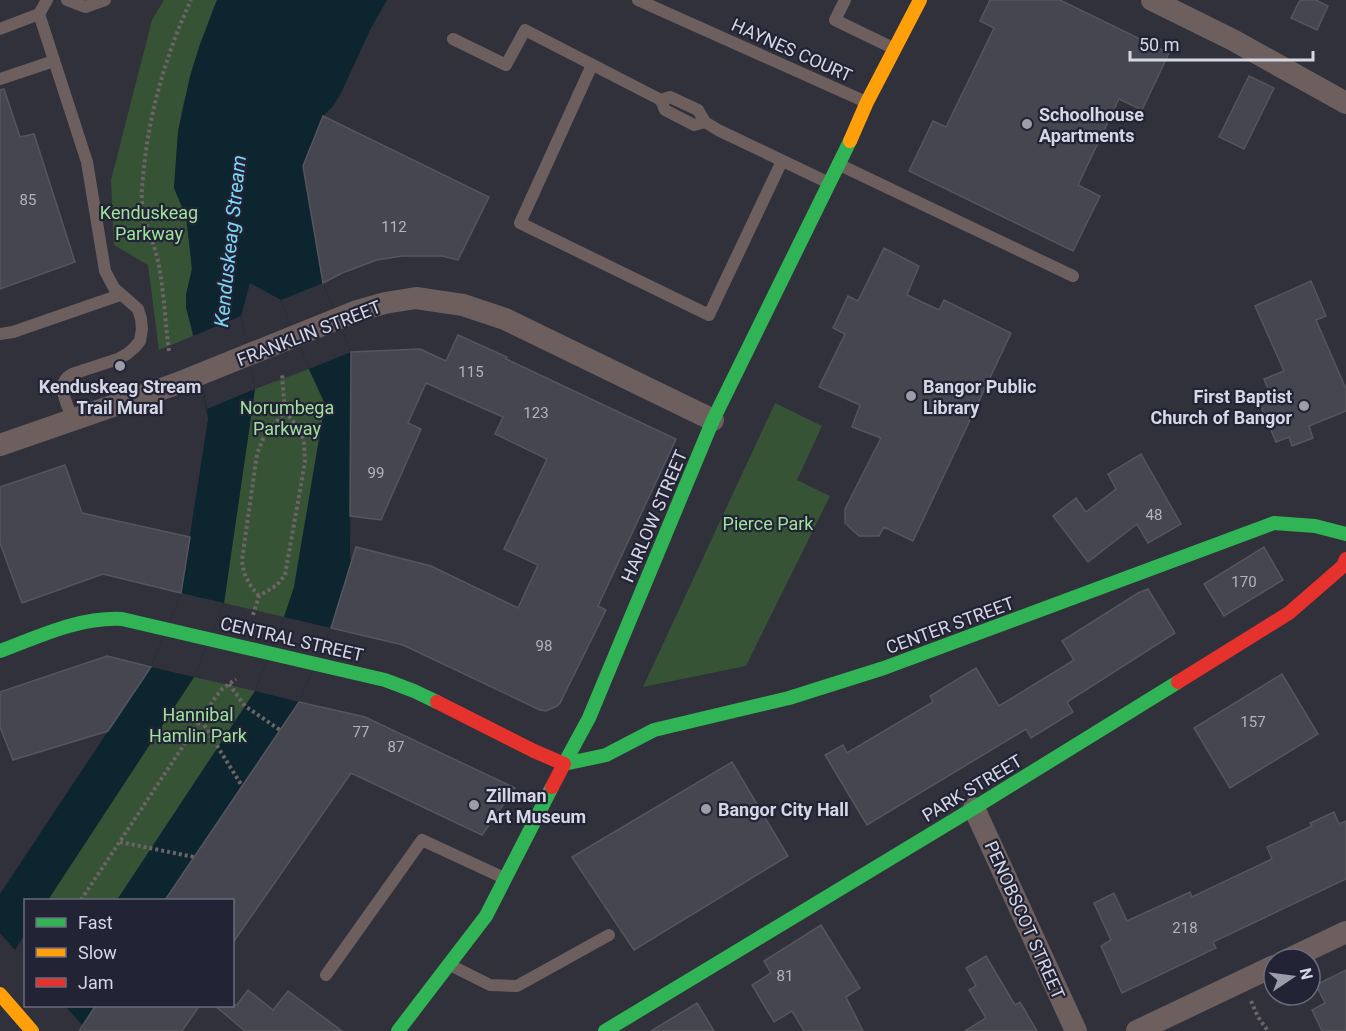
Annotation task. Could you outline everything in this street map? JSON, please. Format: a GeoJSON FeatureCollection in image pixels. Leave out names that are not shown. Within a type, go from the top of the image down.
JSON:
{"type":"FeatureCollection","features":[{"type":"Feature","properties":{"kind":"street","name":"HARLOW STREET"},"geometry":{"type":"LineString","coordinates":[[398,1031],[486,916],[589,718],[713,420],[839,165],[867,102],[920,0]]}},
{"type":"Feature","properties":{"kind":"street"},"geometry":{"type":"LineString","coordinates":[[1152,0],[1233,40],[1346,104]]}},
{"type":"Feature","properties":{"kind":"street","name":"FRANKLIN STREET"},"geometry":{"type":"LineString","coordinates":[[0,445],[200,375],[338,318],[378,305],[416,298],[463,305],[505,319],[713,420]]}},
{"type":"Feature","properties":{"kind":"street","name":"CENTER STREET"},"geometry":{"type":"LineString","coordinates":[[564,764],[606,755],[654,730],[789,698],[884,668],[1274,523],[1315,526],[1346,534]]}},
{"type":"Feature","properties":{"kind":"street","name":"PARK STREET"},"geometry":{"type":"LineString","coordinates":[[605,1031],[974,808],[1289,613],[1343,566],[1346,559]]}},
{"type":"Feature","properties":{"kind":"street","name":"CENTRAL STREET"},"geometry":{"type":"LineString","coordinates":[[0,651],[75,624],[100,618],[122,619],[370,676],[400,685],[564,764]]}},
{"type":"Feature","properties":{"kind":"street","name":"PENOBSCOT STREET"},"geometry":{"type":"LineString","coordinates":[[974,808],[1076,1031]]}},
{"type":"Feature","properties":{"kind":"street"},"geometry":{"type":"LineString","coordinates":[[1314,947],[1346,932]]}},
{"type":"Feature","properties":{"kind":"street"},"geometry":{"type":"LineString","coordinates":[[1137,1031],[1262,972]]}},
{"type":"Feature","properties":{"kind":"street"},"geometry":{"type":"LineString","coordinates":[[0,994],[28,1027]]}},
{"type":"Feature","properties":{"kind":"lane"},"geometry":{"type":"LineString","coordinates":[[0,29],[39,15],[47,0]]}},
{"type":"Feature","properties":{"kind":"lane"},"geometry":{"type":"LineString","coordinates":[[67,0],[85,8],[105,0]]}},
{"type":"Feature","properties":{"kind":"lane","name":"HAYNES COURT"},"geometry":{"type":"LineString","coordinates":[[638,0],[867,102]]}},
{"type":"Feature","properties":{"kind":"lane"},"geometry":{"type":"LineString","coordinates":[[845,0],[836,20],[895,49]]}},
{"type":"Feature","properties":{"kind":"lane"},"geometry":{"type":"LineString","coordinates":[[39,15],[87,162],[105,271],[120,295],[138,309],[142,329],[140,341],[127,354],[68,376],[64,380],[63,390],[74,420]]}},
{"type":"Feature","properties":{"kind":"lane"},"geometry":{"type":"LineString","coordinates":[[453,39],[506,65],[525,30],[661,100],[665,110],[694,125],[705,122],[829,184]]}},
{"type":"Feature","properties":{"kind":"lane"},"geometry":{"type":"LineString","coordinates":[[0,79],[54,61]]}},
{"type":"Feature","properties":{"kind":"lane"},"geometry":{"type":"LineString","coordinates":[[592,65],[520,223],[710,315],[782,161]]}},
{"type":"Feature","properties":{"kind":"lane"},"geometry":{"type":"LineString","coordinates":[[839,165],[1073,276]]}},
{"type":"Feature","properties":{"kind":"lane"},"geometry":{"type":"LineString","coordinates":[[0,334],[13,332],[120,295]]}},
{"type":"Feature","properties":{"kind":"lane"},"geometry":{"type":"LineString","coordinates":[[326,975],[422,840],[505,878]]}},
{"type":"Feature","properties":{"kind":"lane"},"geometry":{"type":"LineString","coordinates":[[449,965],[490,985],[517,986],[609,935]]}},
{"type":"Feature","properties":{"kind":"path"},"geometry":{"type":"LineString","coordinates":[[169,351],[160,275],[144,217],[142,194],[146,151],[154,107],[166,61],[192,0]]}},
{"type":"Feature","properties":{"kind":"path"},"geometry":{"type":"LineString","coordinates":[[253,615],[259,596],[277,585],[285,574],[305,462],[302,435],[285,411],[282,374]]}},
{"type":"Feature","properties":{"kind":"path"},"geometry":{"type":"LineString","coordinates":[[259,596],[246,579],[242,560],[257,454],[263,439],[285,411]]}},
{"type":"Feature","properties":{"kind":"path"},"geometry":{"type":"LineString","coordinates":[[82,899],[215,698],[236,679]]}},
{"type":"Feature","properties":{"kind":"path"},"geometry":{"type":"LineString","coordinates":[[229,684],[245,706],[280,730]]}},
{"type":"Feature","properties":{"kind":"path"},"geometry":{"type":"LineString","coordinates":[[201,720],[242,786]]}},
{"type":"Feature","properties":{"kind":"path"},"geometry":{"type":"LineString","coordinates":[[120,842],[194,857]]}},
{"type":"Feature","properties":{"kind":"path"},"geometry":{"type":"LineString","coordinates":[[1251,1001],[1268,1031]]}},
{"type":"Feature","properties":{"kind":"green space","name":"Kenduskeag Parkway"},"geometry":{"type":"Polygon","coordinates":[[[164,0],[217,0],[183,105],[178,132],[174,188],[186,216],[189,239],[192,269],[186,295],[186,307],[193,336],[159,350],[148,265],[114,245],[111,180],[152,20],[164,0]]]}},
{"type":"Feature","properties":{"kind":"green space","name":"Norumbega Parkway"},"geometry":{"type":"Polygon","coordinates":[[[309,369],[325,404],[294,587],[284,617],[224,603],[255,389],[309,369]]]}},
{"type":"Feature","properties":{"kind":"green space","name":"Pierce Park"},"geometry":{"type":"Polygon","coordinates":[[[775,403],[822,426],[797,480],[830,496],[746,666],[643,687],[775,403]]]}},
{"type":"Feature","properties":{"kind":"green space","name":"Hannibal Hamlin Park"},"geometry":{"type":"Polygon","coordinates":[[[194,677],[255,691],[118,899],[49,899],[194,677]]]}},
{"type":"Feature","properties":{"kind":"water","name":"Kenduskeag Stream"},"geometry":{"type":"Polygon","coordinates":[[[217,0],[387,0],[371,28],[341,93],[323,116],[303,166],[323,283],[351,352],[350,559],[352,560],[331,628],[299,702],[166,899],[118,899],[255,691],[294,587],[325,404],[281,300],[250,283],[241,316],[255,389],[224,603],[194,677],[49,899],[24,899],[24,936],[15,950],[0,963],[0,894],[151,667],[181,593],[208,419],[195,341],[186,307],[186,295],[192,269],[186,216],[174,188],[178,132],[190,76],[217,0]]]}},
{"type":"Feature","properties":{"kind":"water"},"geometry":{"type":"Polygon","coordinates":[[[45,1007],[95,1007],[77,1031],[45,1007]]]}},
{"type":"Feature","properties":{"kind":"pier"},"geometry":{"type":"Polygon","coordinates":[[[323,283],[351,352],[309,369],[281,300],[323,283]]]}},
{"type":"Feature","properties":{"kind":"pier"},"geometry":{"type":"Polygon","coordinates":[[[241,316],[255,389],[207,409],[193,336],[241,316]]]}},
{"type":"Feature","properties":{"kind":"pier"},"geometry":{"type":"Polygon","coordinates":[[[181,593],[224,603],[194,677],[151,667],[181,593]]]}},
{"type":"Feature","properties":{"kind":"pier"},"geometry":{"type":"Polygon","coordinates":[[[284,617],[331,628],[299,702],[255,691],[284,617]]]}},
{"type":"Feature","properties":{"kind":"pier"},"geometry":{"type":"Polygon","coordinates":[[[0,933],[15,950],[0,964],[0,933]]]}},
{"type":"Feature","properties":{"kind":"pier"},"geometry":{"type":"Polygon","coordinates":[[[43,1007],[66,1007],[83,1026],[77,1031],[16,1031],[43,1007]]]}},
{"type":"Feature","properties":{"kind":"building","name":"Schoolhouse Apartments"},"geometry":{"type":"Polygon","coordinates":[[[990,0],[1060,0],[1169,53],[1142,110],[1119,99],[1078,185],[1100,196],[1073,251],[909,171],[933,121],[946,127],[994,28],[980,21],[990,0]]]}},
{"type":"Feature","properties":{"kind":"building"},"geometry":{"type":"Polygon","coordinates":[[[1300,0],[1316,0],[1328,6],[1317,30],[1291,18],[1300,0]]]}},
{"type":"Feature","properties":{"kind":"building"},"geometry":{"type":"Polygon","coordinates":[[[1249,76],[1274,88],[1244,149],[1219,137],[1249,76]]]}},
{"type":"Feature","properties":{"kind":"building"},"geometry":{"type":"Polygon","coordinates":[[[4,89],[20,137],[34,134],[75,262],[0,289],[0,90],[4,89]]]}},
{"type":"Feature","properties":{"kind":"building"},"geometry":{"type":"Polygon","coordinates":[[[323,116],[489,197],[458,260],[442,256],[402,256],[377,260],[323,283],[303,166],[323,116]]]}},
{"type":"Feature","properties":{"kind":"building","name":"Bangor Public Library"},"geometry":{"type":"Polygon","coordinates":[[[884,248],[919,266],[907,295],[939,310],[944,300],[1011,333],[913,541],[884,527],[879,536],[859,536],[845,523],[845,509],[881,438],[852,427],[860,405],[819,387],[845,334],[833,328],[848,296],[858,301],[884,248]]]}},
{"type":"Feature","properties":{"kind":"building"},"geometry":{"type":"Polygon","coordinates":[[[1311,281],[1326,316],[1316,320],[1346,389],[1346,411],[1309,426],[1313,438],[1292,446],[1289,437],[1276,442],[1259,402],[1271,397],[1264,379],[1284,371],[1255,306],[1311,281]]]}},
{"type":"Feature","properties":{"kind":"building"},"geometry":{"type":"Polygon","coordinates":[[[458,335],[676,439],[598,606],[606,610],[560,703],[546,711],[403,645],[331,628],[356,547],[431,566],[518,608],[538,565],[504,549],[547,459],[495,434],[503,417],[426,383],[408,423],[421,429],[381,520],[350,516],[351,352],[420,349],[446,361],[458,335]]]}},
{"type":"Feature","properties":{"kind":"building"},"geometry":{"type":"Polygon","coordinates":[[[1141,454],[1181,524],[1148,543],[1137,524],[1088,562],[1053,516],[1076,498],[1086,512],[1116,489],[1108,474],[1141,454]]]}},
{"type":"Feature","properties":{"kind":"building"},"geometry":{"type":"Polygon","coordinates":[[[65,465],[82,513],[190,537],[181,593],[103,574],[22,603],[0,543],[0,487],[65,465]]]}},
{"type":"Feature","properties":{"kind":"building"},"geometry":{"type":"Polygon","coordinates":[[[1264,547],[1283,580],[1224,616],[1204,584],[1264,547]]]}},
{"type":"Feature","properties":{"kind":"building"},"geometry":{"type":"Polygon","coordinates":[[[1148,589],[1175,633],[1067,702],[1073,712],[1031,738],[1026,729],[867,825],[825,755],[843,745],[847,753],[933,702],[930,696],[976,668],[999,706],[1074,660],[1062,641],[1148,589]]]}},
{"type":"Feature","properties":{"kind":"building"},"geometry":{"type":"Polygon","coordinates":[[[107,656],[151,667],[108,731],[13,760],[0,727],[0,692],[107,656]]]}},
{"type":"Feature","properties":{"kind":"building"},"geometry":{"type":"Polygon","coordinates":[[[1282,674],[1318,734],[1230,788],[1194,728],[1282,674]]]}},
{"type":"Feature","properties":{"kind":"building"},"geometry":{"type":"Polygon","coordinates":[[[299,702],[365,717],[515,788],[482,835],[351,773],[234,941],[234,899],[166,899],[299,702]]]}},
{"type":"Feature","properties":{"kind":"building","name":"Bangor City Hall"},"geometry":{"type":"Polygon","coordinates":[[[732,762],[788,856],[634,950],[572,857],[732,762]]]}},
{"type":"Feature","properties":{"kind":"building"},"geometry":{"type":"Polygon","coordinates":[[[1334,812],[1339,824],[1346,821],[1346,879],[1213,942],[1216,948],[1122,993],[1101,946],[1111,940],[1094,903],[1114,893],[1127,921],[1190,892],[1192,897],[1272,859],[1267,847],[1312,826],[1310,823],[1334,812]]]}},
{"type":"Feature","properties":{"kind":"building"},"geometry":{"type":"Polygon","coordinates":[[[821,925],[860,988],[846,997],[863,1031],[804,1031],[792,1011],[774,1022],[752,985],[771,973],[764,961],[821,925]]]}},
{"type":"Feature","properties":{"kind":"building"},"geometry":{"type":"Polygon","coordinates":[[[986,956],[1015,1005],[1020,1002],[1037,1031],[965,1031],[986,1018],[969,990],[976,986],[966,968],[986,956]]]}},
{"type":"Feature","properties":{"kind":"building"},"geometry":{"type":"Polygon","coordinates":[[[1346,970],[1346,1031],[1322,1031],[1312,1010],[1322,1007],[1325,1003],[1322,997],[1322,982],[1346,970]]]}},
{"type":"Feature","properties":{"kind":"building"},"geometry":{"type":"Polygon","coordinates":[[[248,990],[273,1010],[288,991],[342,1031],[245,1031],[216,1007],[237,1005],[248,990]]]}},
{"type":"Feature","properties":{"kind":"building"},"geometry":{"type":"Polygon","coordinates":[[[697,1003],[714,1031],[651,1031],[697,1003]]]}},
{"type":"Feature","properties":{"kind":"building"},"geometry":{"type":"Polygon","coordinates":[[[95,1007],[199,1007],[182,1031],[79,1031],[95,1007]]]}},
{"type":"Feature","properties":{"kind":"traffic: fast"},"geometry":{"type":"LineString","coordinates":[[564,764],[589,718],[713,420],[850,141]]}},
{"type":"Feature","properties":{"kind":"traffic: fast"},"geometry":{"type":"LineString","coordinates":[[564,764],[606,755],[654,730],[789,698],[884,668],[1274,523],[1315,526],[1346,534]]}},
{"type":"Feature","properties":{"kind":"traffic: fast"},"geometry":{"type":"LineString","coordinates":[[0,651],[75,624],[122,619],[385,680],[437,702]]}},
{"type":"Feature","properties":{"kind":"traffic: fast"},"geometry":{"type":"LineString","coordinates":[[605,1031],[1178,682]]}},
{"type":"Feature","properties":{"kind":"traffic: fast"},"geometry":{"type":"LineString","coordinates":[[398,1031],[486,916],[552,787]]}},
{"type":"Feature","properties":{"kind":"traffic: slow"},"geometry":{"type":"LineString","coordinates":[[850,141],[867,102],[920,0]]}},
{"type":"Feature","properties":{"kind":"traffic: slow"},"geometry":{"type":"LineString","coordinates":[[0,994],[32,1031]]}},
{"type":"Feature","properties":{"kind":"traffic: jam"},"geometry":{"type":"LineString","coordinates":[[1178,682],[1289,613],[1343,566],[1346,559]]}},
{"type":"Feature","properties":{"kind":"traffic: jam"},"geometry":{"type":"LineString","coordinates":[[437,702],[564,764],[552,787]]}},
{"type":"Feature","properties":{"kind":"place","name":"Schoolhouse Apartments"},"geometry":{"type":"Point","coordinates":[1027,124]}},
{"type":"Feature","properties":{"kind":"place","name":"Kenduskeag Stream Trail Mural"},"geometry":{"type":"Point","coordinates":[120,366]}},
{"type":"Feature","properties":{"kind":"place","name":"Bangor Public Library"},"geometry":{"type":"Point","coordinates":[911,396]}},
{"type":"Feature","properties":{"kind":"place","name":"First Baptist Church of Bangor"},"geometry":{"type":"Point","coordinates":[1304,406]}},
{"type":"Feature","properties":{"kind":"place","name":"Zillman Art Museum"},"geometry":{"type":"Point","coordinates":[474,805]}},
{"type":"Feature","properties":{"kind":"place","name":"Bangor City Hall"},"geometry":{"type":"Point","coordinates":[706,809]}}]}
